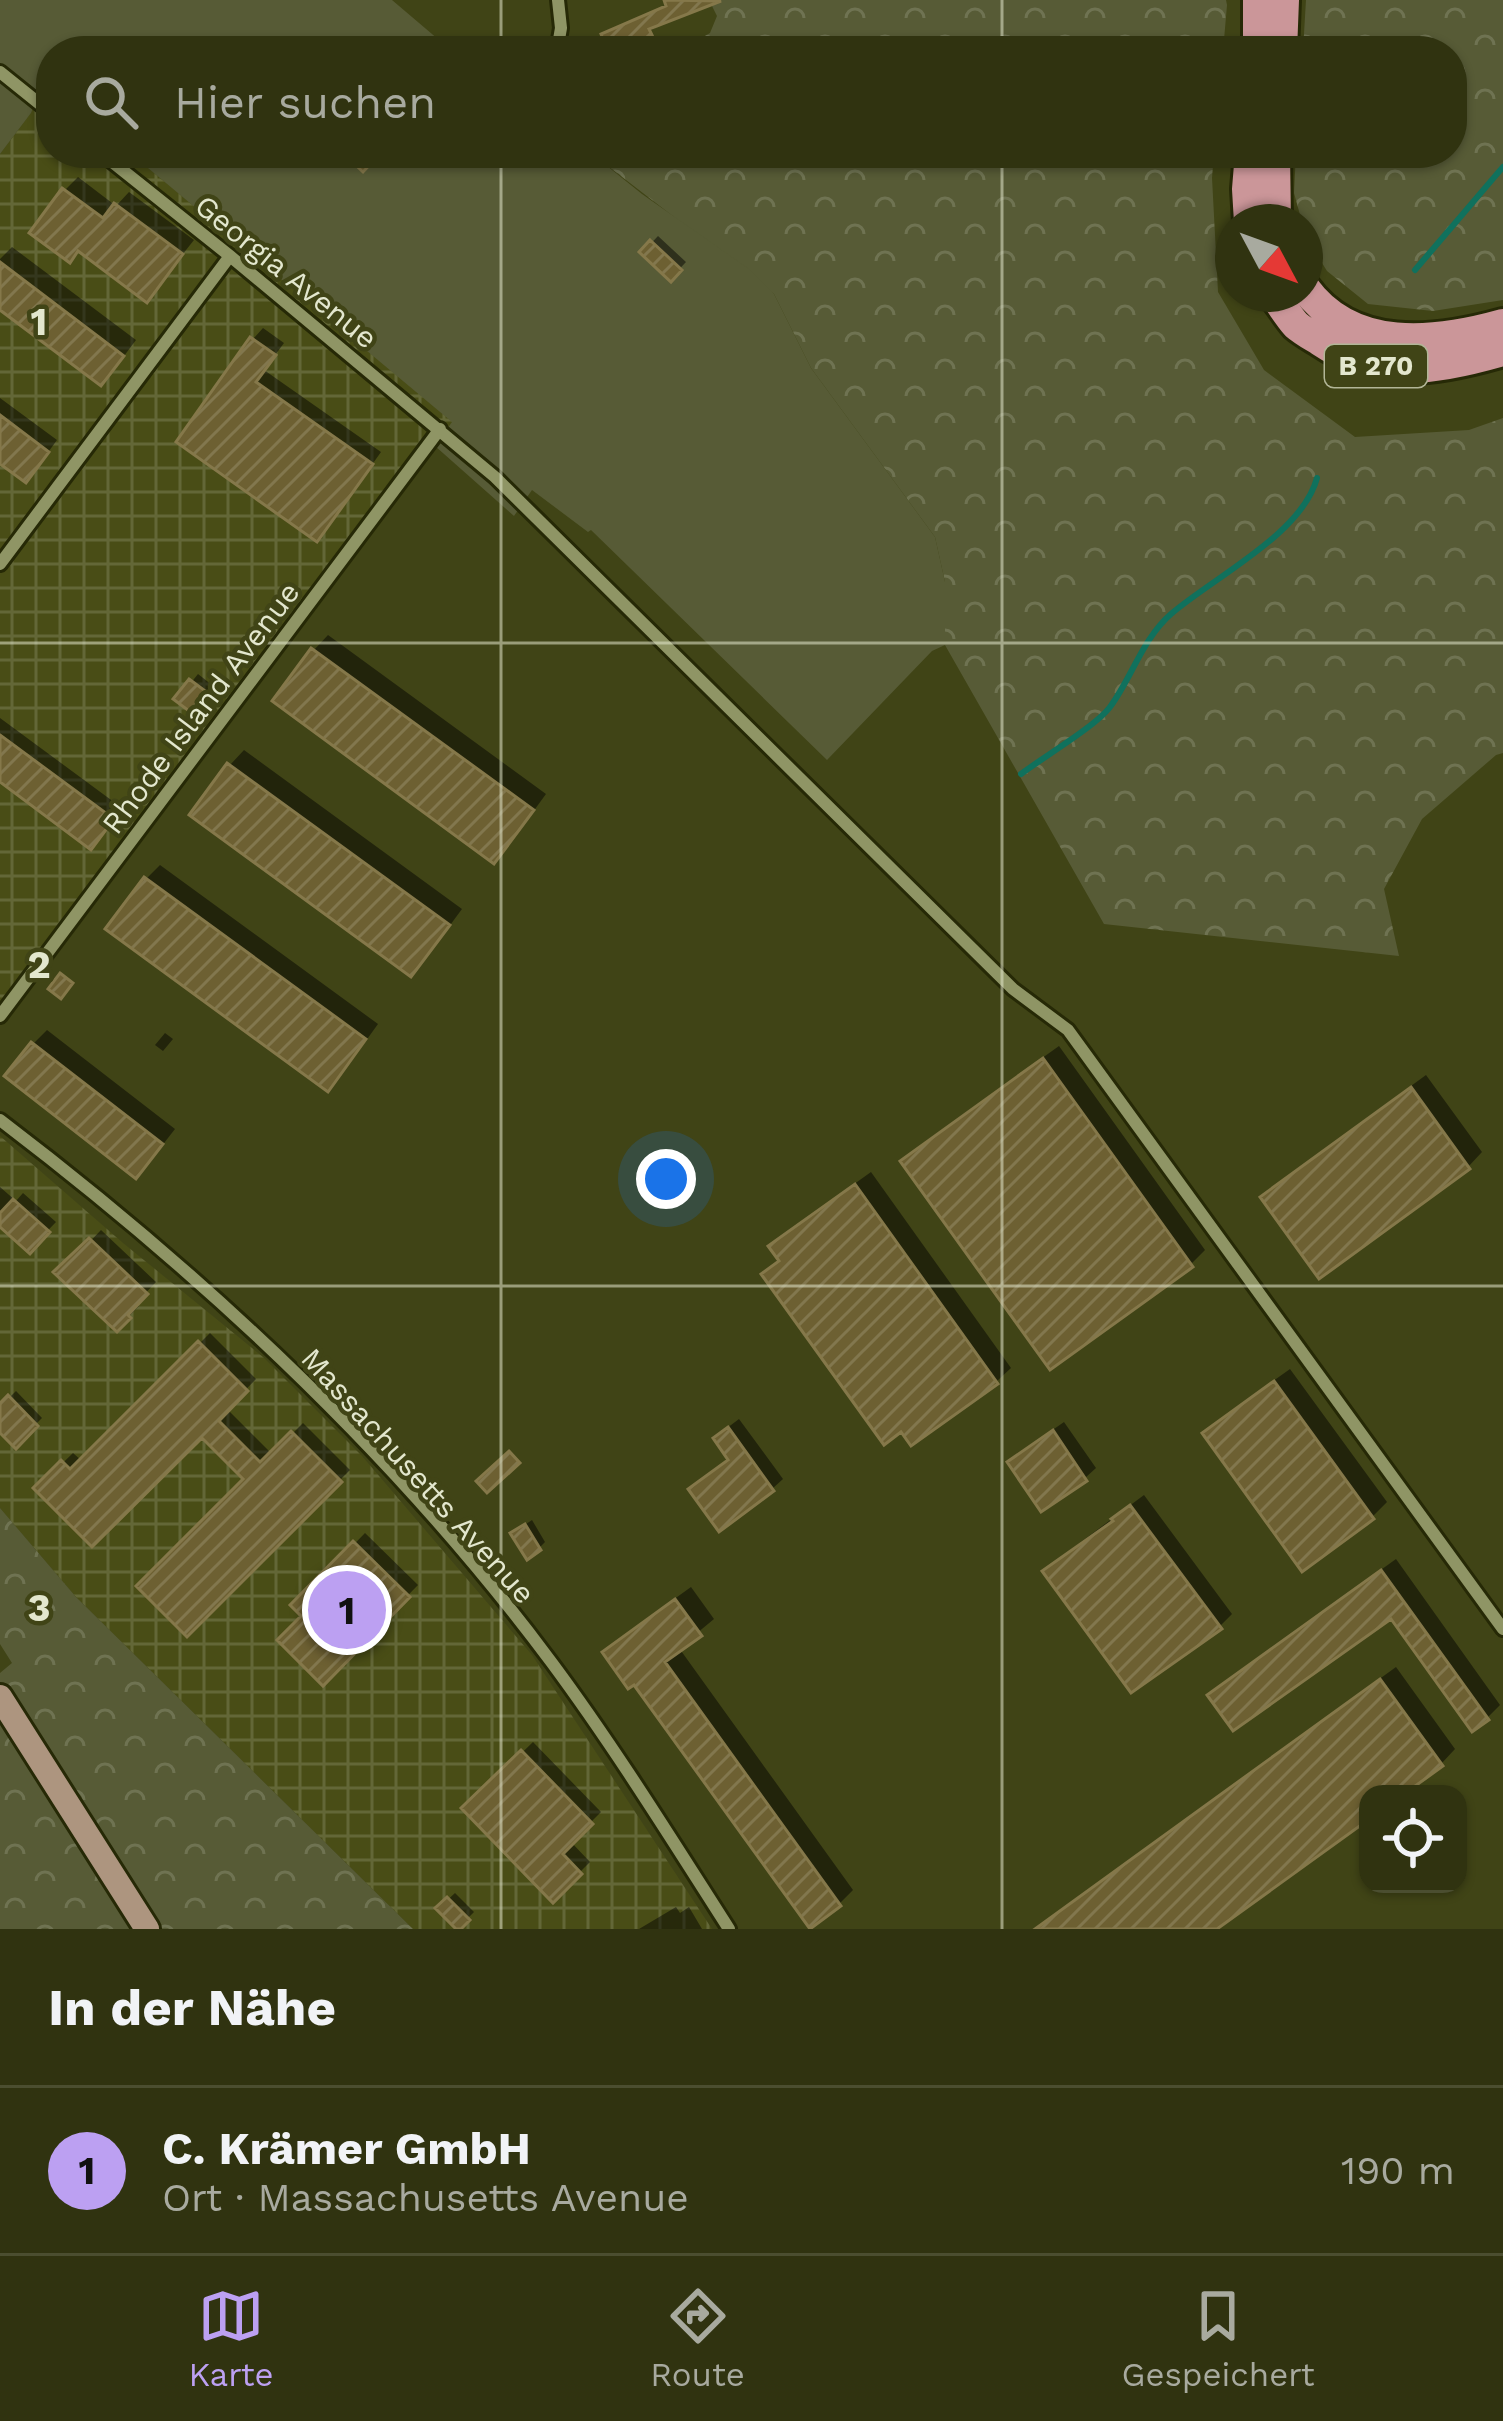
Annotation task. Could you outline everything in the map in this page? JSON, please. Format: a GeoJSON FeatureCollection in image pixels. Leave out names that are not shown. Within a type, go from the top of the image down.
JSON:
{"type":"FeatureCollection","features":[{"type":"Feature","properties":{"kind":"main road"},"geometry":{"type":"LineString","coordinates":[[1258,0],[1258,36]]}},
{"type":"Feature","properties":{"kind":"main road"},"geometry":{"type":"LineString","coordinates":[[1283,36],[1284,0]]}},
{"type":"Feature","properties":{"kind":"main road"},"geometry":{"type":"LineString","coordinates":[[1248,204],[1249,168]]}},
{"type":"Feature","properties":{"kind":"main road"},"geometry":{"type":"LineString","coordinates":[[1276,168],[1276,204]]}},
{"type":"Feature","properties":{"kind":"main road","name":"B 270"},"geometry":{"type":"LineString","coordinates":[[1323,309],[1356,330],[1409,340],[1503,324]]}},
{"type":"Feature","properties":{"kind":"main road","name":"B 270"},"geometry":{"type":"LineString","coordinates":[[1286,312],[1297,326],[1342,356],[1372,366],[1407,369],[1464,362],[1503,351]]}},
{"type":"Feature","properties":{"kind":"main road"},"geometry":{"type":"LineString","coordinates":[[0,1697],[147,1929]]}},
{"type":"Feature","properties":{"kind":"street"},"geometry":{"type":"LineString","coordinates":[[558,0],[560,36]]}},
{"type":"Feature","properties":{"kind":"street"},"geometry":{"type":"LineString","coordinates":[[0,72],[36,101]]}},
{"type":"Feature","properties":{"kind":"street","name":"Georgia Avenue"},"geometry":{"type":"LineString","coordinates":[[120,168],[495,477],[1012,989],[1067,1030],[1503,1629]]}},
{"type":"Feature","properties":{"kind":"street"},"geometry":{"type":"LineString","coordinates":[[0,564],[230,256]]}},
{"type":"Feature","properties":{"kind":"street","name":"Rhode Island Avenue"},"geometry":{"type":"LineString","coordinates":[[0,1016],[440,429]]}},
{"type":"Feature","properties":{"kind":"street","name":"Massachusetts Avenue"},"geometry":{"type":"LineString","coordinates":[[0,1120],[179,1265],[329,1406],[409,1492],[552,1663],[729,1929]]}},
{"type":"Feature","properties":{"kind":"shaded area"},"geometry":{"type":"Polygon","coordinates":[[[36,101],[36,168],[148,168],[453,422],[0,1008],[0,154],[36,101]]]}},
{"type":"Feature","properties":{"kind":"shaded area"},"geometry":{"type":"Polygon","coordinates":[[[0,1136],[263,1357],[362,1456],[532,1655],[712,1929],[413,1929],[76,1597],[0,1508],[0,1136]]]}},
{"type":"Feature","properties":{"kind":"green space"},"geometry":{"type":"Polygon","coordinates":[[[0,0],[392,0],[434,36],[36,36],[36,101],[0,154],[0,0]]]}},
{"type":"Feature","properties":{"kind":"green space"},"geometry":{"type":"Polygon","coordinates":[[[709,0],[1226,0],[1227,5],[1224,36],[705,36],[717,16],[709,0]]]}},
{"type":"Feature","properties":{"kind":"green space"},"geometry":{"type":"Polygon","coordinates":[[[1306,0],[1503,0],[1503,300],[1433,311],[1368,304],[1323,265],[1323,204],[1297,204],[1295,168],[1467,168],[1467,36],[1304,36],[1306,0]]]}},
{"type":"Feature","properties":{"kind":"green space"},"geometry":{"type":"Polygon","coordinates":[[[148,168],[610,168],[749,269],[774,294],[811,368],[935,537],[945,582],[945,645],[932,651],[827,760],[591,530],[532,490],[514,516],[435,446],[452,422],[148,168]]]}},
{"type":"Feature","properties":{"kind":"green space"},"geometry":{"type":"Polygon","coordinates":[[[610,168],[1213,168],[1215,312],[1230,312],[1264,370],[1355,437],[1469,430],[1503,418],[1503,753],[1422,819],[1384,889],[1399,956],[1104,924],[945,645],[945,582],[935,537],[811,368],[774,294],[610,168]]]}},
{"type":"Feature","properties":{"kind":"green space"},"geometry":{"type":"Polygon","coordinates":[[[0,1508],[76,1597],[413,1929],[0,1929],[0,1673],[12,1663],[0,1644],[0,1508]]]}},
{"type":"Feature","properties":{"kind":"building"},"geometry":{"type":"Polygon","coordinates":[[[664,0],[721,1],[649,29],[650,36],[602,36],[601,34],[666,6],[664,0]]]}},
{"type":"Feature","properties":{"kind":"building"},"geometry":{"type":"Polygon","coordinates":[[[62,188],[103,218],[114,203],[183,254],[147,303],[78,251],[70,263],[29,233],[62,188]]]}},
{"type":"Feature","properties":{"kind":"building"},"geometry":{"type":"Polygon","coordinates":[[[650,240],[682,270],[671,282],[639,252],[650,240]]]}},
{"type":"Feature","properties":{"kind":"building"},"geometry":{"type":"Polygon","coordinates":[[[0,262],[124,356],[101,386],[0,310],[0,262]]]}},
{"type":"Feature","properties":{"kind":"building"},"geometry":{"type":"Polygon","coordinates":[[[250,337],[276,355],[256,382],[373,464],[317,542],[176,442],[250,337]]]}},
{"type":"Feature","properties":{"kind":"building"},"geometry":{"type":"Polygon","coordinates":[[[0,415],[49,452],[26,483],[0,464],[0,415]]]}},
{"type":"Feature","properties":{"kind":"building"},"geometry":{"type":"Polygon","coordinates":[[[311,648],[534,810],[494,864],[272,701],[311,648]]]}},
{"type":"Feature","properties":{"kind":"building"},"geometry":{"type":"Polygon","coordinates":[[[189,679],[208,693],[193,714],[173,699],[189,679]]]}},
{"type":"Feature","properties":{"kind":"building"},"geometry":{"type":"Polygon","coordinates":[[[0,735],[114,819],[91,850],[0,782],[0,735]]]}},
{"type":"Feature","properties":{"kind":"building"},"geometry":{"type":"Polygon","coordinates":[[[227,763],[450,925],[411,977],[189,815],[227,763]]]}},
{"type":"Feature","properties":{"kind":"building"},"geometry":{"type":"Polygon","coordinates":[[[144,877],[366,1039],[328,1092],[105,929],[144,877]]]}},
{"type":"Feature","properties":{"kind":"building"},"geometry":{"type":"Polygon","coordinates":[[[60,973],[73,983],[61,999],[48,989],[60,973]]]}},
{"type":"Feature","properties":{"kind":"building"},"geometry":{"type":"Polygon","coordinates":[[[31,1042],[163,1144],[136,1179],[4,1076],[31,1042]]]}},
{"type":"Feature","properties":{"kind":"building"},"geometry":{"type":"Polygon","coordinates":[[[1043,1058],[1193,1267],[1050,1370],[900,1161],[1043,1058]]]}},
{"type":"Feature","properties":{"kind":"building"},"geometry":{"type":"Polygon","coordinates":[[[1411,1087],[1470,1169],[1319,1279],[1260,1197],[1411,1087]]]}},
{"type":"Feature","properties":{"kind":"building"},"geometry":{"type":"Polygon","coordinates":[[[855,1184],[998,1384],[911,1446],[901,1432],[884,1445],[761,1274],[779,1261],[768,1246],[855,1184]]]}},
{"type":"Feature","properties":{"kind":"building"},"geometry":{"type":"Polygon","coordinates":[[[13,1199],[50,1232],[30,1254],[0,1227],[0,1213],[13,1199]]]}},
{"type":"Feature","properties":{"kind":"building"},"geometry":{"type":"Polygon","coordinates":[[[89,1238],[148,1294],[117,1332],[53,1272],[89,1238]]]}},
{"type":"Feature","properties":{"kind":"building"},"geometry":{"type":"Polygon","coordinates":[[[198,1341],[248,1391],[219,1421],[260,1462],[291,1431],[342,1482],[187,1637],[136,1586],[243,1479],[202,1438],[92,1547],[33,1488],[61,1460],[70,1469],[198,1341]]]}},
{"type":"Feature","properties":{"kind":"building"},"geometry":{"type":"Polygon","coordinates":[[[1274,1381],[1374,1519],[1302,1572],[1202,1433],[1274,1381]]]}},
{"type":"Feature","properties":{"kind":"building"},"geometry":{"type":"Polygon","coordinates":[[[8,1395],[38,1426],[16,1449],[0,1433],[0,1403],[8,1395]]]}},
{"type":"Feature","properties":{"kind":"building"},"geometry":{"type":"Polygon","coordinates":[[[728,1427],[774,1491],[719,1532],[688,1489],[728,1460],[713,1438],[728,1427]]]}},
{"type":"Feature","properties":{"kind":"building"},"geometry":{"type":"Polygon","coordinates":[[[1053,1430],[1087,1481],[1041,1512],[1007,1462],[1053,1430]]]}},
{"type":"Feature","properties":{"kind":"building"},"geometry":{"type":"Polygon","coordinates":[[[509,1451],[520,1463],[487,1493],[476,1481],[509,1451]]]}},
{"type":"Feature","properties":{"kind":"building"},"geometry":{"type":"Polygon","coordinates":[[[1130,1505],[1222,1629],[1131,1693],[1042,1571],[1130,1505]]]}},
{"type":"Feature","properties":{"kind":"building"},"geometry":{"type":"Polygon","coordinates":[[[525,1524],[541,1550],[527,1560],[510,1533],[525,1524]]]}},
{"type":"Feature","properties":{"kind":"building"},"geometry":{"type":"Polygon","coordinates":[[[353,1541],[410,1597],[323,1686],[277,1640],[301,1616],[290,1605],[353,1541]]]}},
{"type":"Feature","properties":{"kind":"building"},"geometry":{"type":"Polygon","coordinates":[[[1381,1570],[1489,1720],[1472,1732],[1391,1619],[1233,1731],[1207,1695],[1381,1570]]]}},
{"type":"Feature","properties":{"kind":"building"},"geometry":{"type":"Polygon","coordinates":[[[675,1599],[702,1636],[665,1662],[841,1906],[810,1929],[634,1685],[628,1689],[602,1652],[675,1599]]]}},
{"type":"Feature","properties":{"kind":"building"},"geometry":{"type":"Polygon","coordinates":[[[1380,1679],[1443,1766],[1417,1785],[1359,1785],[1359,1826],[1217,1929],[1035,1929],[1380,1679]]]}},
{"type":"Feature","properties":{"kind":"building"},"geometry":{"type":"Polygon","coordinates":[[[521,1750],[593,1824],[563,1854],[582,1874],[553,1903],[461,1808],[521,1750]]]}},
{"type":"Feature","properties":{"kind":"building"},"geometry":{"type":"Polygon","coordinates":[[[447,1897],[470,1920],[461,1929],[435,1908],[447,1897]]]}},
{"type":"Feature","properties":{"kind":"waterway"},"geometry":{"type":"LineString","coordinates":[[1415,270],[1503,167]]}},
{"type":"Feature","properties":{"kind":"waterway"},"geometry":{"type":"LineString","coordinates":[[1021,774],[1103,715],[1161,624],[1276,536],[1294,518],[1317,478]]}},
{"type":"Feature","properties":{"kind":"place","name":"C. Krämer GmbH"},"geometry":{"type":"Point","coordinates":[347,1610]}}]}
